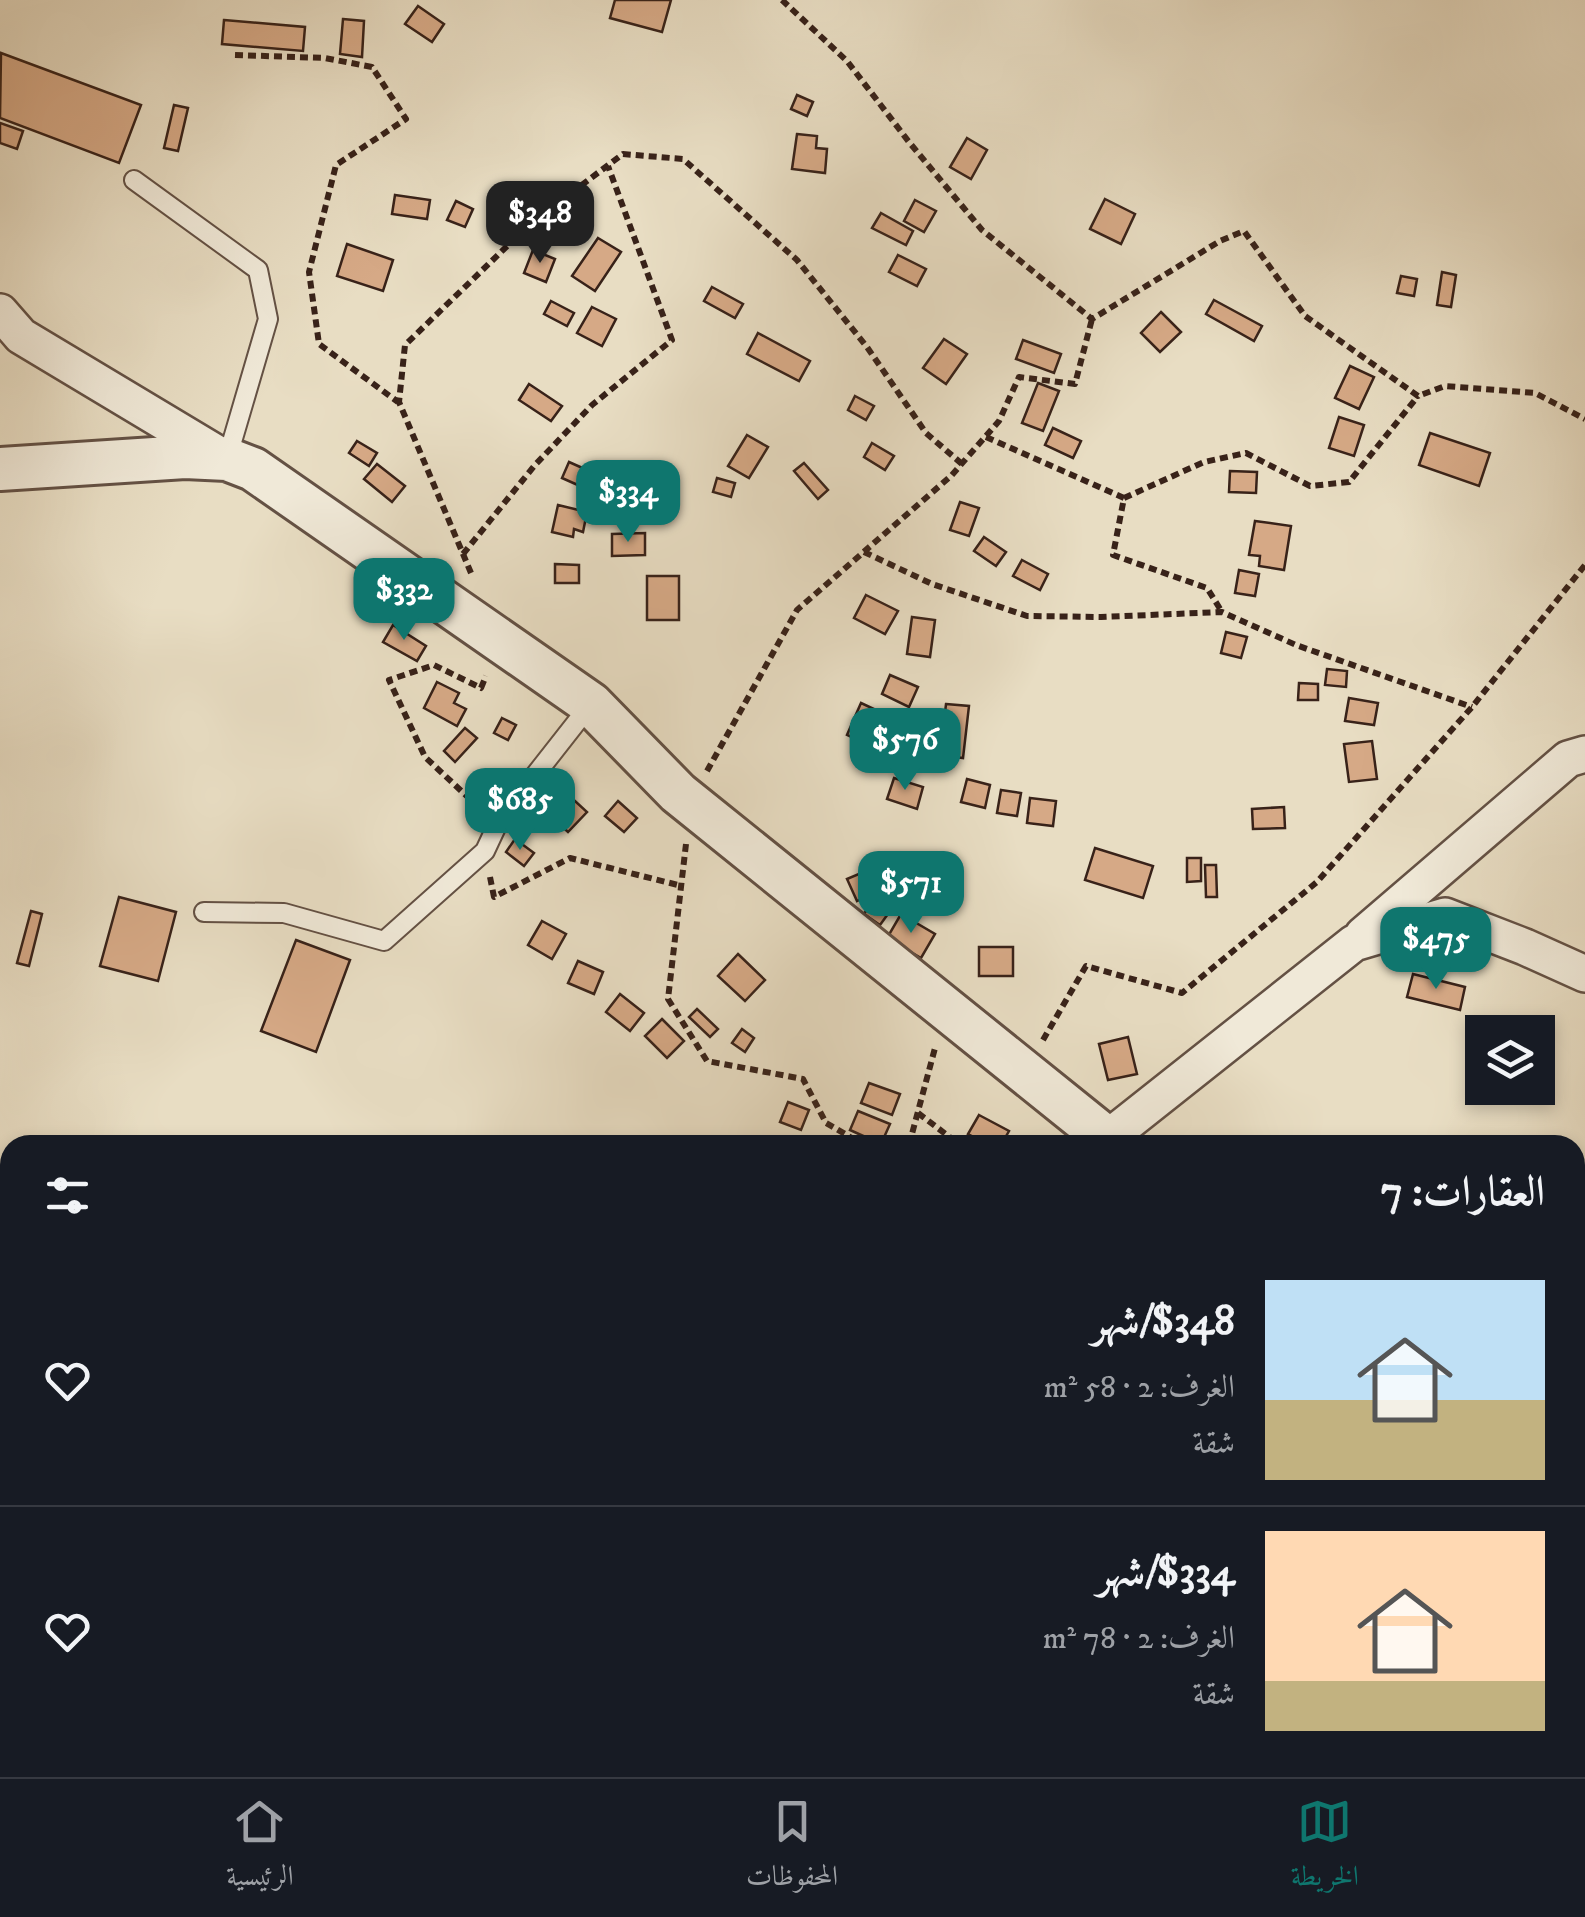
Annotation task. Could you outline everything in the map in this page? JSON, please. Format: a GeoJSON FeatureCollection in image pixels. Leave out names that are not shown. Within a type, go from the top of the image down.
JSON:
{"type":"FeatureCollection","features":[{"type":"Feature","properties":{"kind":"street"},"geometry":{"type":"LineString","coordinates":[[0,312],[22,336],[227,459],[252,469],[591,704],[690,802],[1103,1135]]}},
{"type":"Feature","properties":{"kind":"street"},"geometry":{"type":"LineString","coordinates":[[0,468],[185,457],[227,459]]}},
{"type":"Feature","properties":{"kind":"street"},"geometry":{"type":"LineString","coordinates":[[1120,1135],[1568,759],[1585,754]]}},
{"type":"Feature","properties":{"kind":"street"},"geometry":{"type":"LineString","coordinates":[[1354,942],[1445,916],[1585,974]]}},
{"type":"Feature","properties":{"kind":"lane"},"geometry":{"type":"LineString","coordinates":[[134,180],[258,270],[268,319],[227,459]]}},
{"type":"Feature","properties":{"kind":"lane"},"geometry":{"type":"LineString","coordinates":[[204,912],[284,913],[384,941],[484,851],[499,822],[591,704]]}},
{"type":"Feature","properties":{"kind":"path"},"geometry":{"type":"LineString","coordinates":[[782,0],[846,61],[982,230],[1092,319]]}},
{"type":"Feature","properties":{"kind":"path"},"geometry":{"type":"LineString","coordinates":[[235,55],[325,58],[372,67],[406,120],[336,165],[309,272],[320,344],[399,402]]}},
{"type":"Feature","properties":{"kind":"path"},"geometry":{"type":"LineString","coordinates":[[501,642],[399,402],[406,345],[531,222],[623,154],[683,160],[796,260],[867,346],[926,433],[962,464]]}},
{"type":"Feature","properties":{"kind":"path"},"geometry":{"type":"LineString","coordinates":[[464,554],[534,466],[592,405],[672,340],[608,166]]}},
{"type":"Feature","properties":{"kind":"path"},"geometry":{"type":"LineString","coordinates":[[847,1135],[826,1123],[802,1079],[707,1061],[668,999],[690,802],[796,610],[952,476],[999,421],[1019,377],[1075,384],[1092,319],[1220,241],[1244,231],[1306,316],[1418,396]]}},
{"type":"Feature","properties":{"kind":"path"},"geometry":{"type":"LineString","coordinates":[[986,437],[1124,498],[1204,462],[1246,453],[1310,486],[1350,482],[1418,396],[1445,386],[1535,393],[1585,419]]}},
{"type":"Feature","properties":{"kind":"path"},"geometry":{"type":"LineString","coordinates":[[1124,498],[1113,555],[1207,588],[1222,612]]}},
{"type":"Feature","properties":{"kind":"path"},"geometry":{"type":"LineString","coordinates":[[864,552],[932,584],[1027,616],[1222,612],[1296,644],[1472,706]]}},
{"type":"Feature","properties":{"kind":"path"},"geometry":{"type":"LineString","coordinates":[[1025,1072],[1086,966],[1182,993],[1317,882],[1472,706],[1585,565]]}},
{"type":"Feature","properties":{"kind":"path"},"geometry":{"type":"LineString","coordinates":[[912,1135],[946,1008]]}},
{"type":"Feature","properties":{"kind":"path"},"geometry":{"type":"LineString","coordinates":[[918,1113],[947,1135]]}},
{"type":"Feature","properties":{"kind":"building"},"geometry":{"type":"Polygon","coordinates":[[[615,0],[671,0],[662,32],[610,18],[615,0]]]}},
{"type":"Feature","properties":{"kind":"building"},"geometry":{"type":"Polygon","coordinates":[[[418,6],[444,24],[432,42],[405,24],[418,6]]]}},
{"type":"Feature","properties":{"kind":"building"},"geometry":{"type":"Polygon","coordinates":[[[343,19],[364,21],[362,57],[340,54],[343,19]]]}},
{"type":"Feature","properties":{"kind":"building"},"geometry":{"type":"Polygon","coordinates":[[[224,20],[305,27],[303,51],[222,44],[224,20]]]}},
{"type":"Feature","properties":{"kind":"building"},"geometry":{"type":"Polygon","coordinates":[[[1,53],[141,105],[119,163],[0,118],[1,53]]]}},
{"type":"Feature","properties":{"kind":"building"},"geometry":{"type":"Polygon","coordinates":[[[797,95],[813,102],[807,116],[791,109],[797,95]]]}},
{"type":"Feature","properties":{"kind":"building"},"geometry":{"type":"Polygon","coordinates":[[[174,105],[188,108],[178,151],[164,148],[174,105]]]}},
{"type":"Feature","properties":{"kind":"building"},"geometry":{"type":"Polygon","coordinates":[[[0,123],[23,131],[17,149],[0,143],[0,123]]]}},
{"type":"Feature","properties":{"kind":"building"},"geometry":{"type":"Polygon","coordinates":[[[797,134],[817,136],[816,148],[827,149],[825,173],[792,169],[797,134]]]}},
{"type":"Feature","properties":{"kind":"building"},"geometry":{"type":"Polygon","coordinates":[[[967,138],[987,150],[971,179],[950,167],[967,138]]]}},
{"type":"Feature","properties":{"kind":"building"},"geometry":{"type":"Polygon","coordinates":[[[395,195],[430,200],[427,219],[392,214],[395,195]]]}},
{"type":"Feature","properties":{"kind":"building"},"geometry":{"type":"Polygon","coordinates":[[[1105,199],[1135,214],[1121,244],[1090,229],[1105,199]]]}},
{"type":"Feature","properties":{"kind":"building"},"geometry":{"type":"Polygon","coordinates":[[[915,200],[936,211],[924,232],[904,221],[915,200]]]}},
{"type":"Feature","properties":{"kind":"building"},"geometry":{"type":"Polygon","coordinates":[[[456,201],[473,209],[465,227],[447,220],[456,201]]]}},
{"type":"Feature","properties":{"kind":"building"},"geometry":{"type":"Polygon","coordinates":[[[881,213],[913,231],[906,245],[872,228],[881,213]]]}},
{"type":"Feature","properties":{"kind":"building"},"geometry":{"type":"Polygon","coordinates":[[[598,238],[621,252],[595,291],[572,276],[598,238]]]}},
{"type":"Feature","properties":{"kind":"building"},"geometry":{"type":"Polygon","coordinates":[[[347,244],[393,260],[383,291],[337,276],[347,244]]]}},
{"type":"Feature","properties":{"kind":"building"},"geometry":{"type":"Polygon","coordinates":[[[533,250],[555,259],[546,282],[524,273],[533,250]]]}},
{"type":"Feature","properties":{"kind":"building"},"geometry":{"type":"Polygon","coordinates":[[[898,255],[926,269],[917,286],[889,272],[898,255]]]}},
{"type":"Feature","properties":{"kind":"building"},"geometry":{"type":"Polygon","coordinates":[[[1442,272],[1456,275],[1451,307],[1437,305],[1442,272]]]}},
{"type":"Feature","properties":{"kind":"building"},"geometry":{"type":"Polygon","coordinates":[[[1401,276],[1417,279],[1414,296],[1397,293],[1401,276]]]}},
{"type":"Feature","properties":{"kind":"building"},"geometry":{"type":"Polygon","coordinates":[[[712,287],[743,304],[735,318],[704,301],[712,287]]]}},
{"type":"Feature","properties":{"kind":"building"},"geometry":{"type":"Polygon","coordinates":[[[1214,300],[1262,326],[1254,341],[1206,314],[1214,300]]]}},
{"type":"Feature","properties":{"kind":"building"},"geometry":{"type":"Polygon","coordinates":[[[551,301],[574,313],[567,326],[544,314],[551,301]]]}},
{"type":"Feature","properties":{"kind":"building"},"geometry":{"type":"Polygon","coordinates":[[[592,307],[616,319],[602,346],[577,333],[592,307]]]}},
{"type":"Feature","properties":{"kind":"building"},"geometry":{"type":"Polygon","coordinates":[[[1161,312],[1181,332],[1160,352],[1141,333],[1161,312]]]}},
{"type":"Feature","properties":{"kind":"building"},"geometry":{"type":"Polygon","coordinates":[[[758,333],[810,361],[799,381],[747,354],[758,333]]]}},
{"type":"Feature","properties":{"kind":"building"},"geometry":{"type":"Polygon","coordinates":[[[944,339],[967,354],[946,384],[923,368],[944,339]]]}},
{"type":"Feature","properties":{"kind":"building"},"geometry":{"type":"Polygon","coordinates":[[[1023,340],[1061,354],[1054,373],[1016,359],[1023,340]]]}},
{"type":"Feature","properties":{"kind":"building"},"geometry":{"type":"Polygon","coordinates":[[[1350,366],[1374,377],[1359,409],[1335,398],[1350,366]]]}},
{"type":"Feature","properties":{"kind":"building"},"geometry":{"type":"Polygon","coordinates":[[[1038,383],[1059,391],[1043,431],[1022,423],[1038,383]]]}},
{"type":"Feature","properties":{"kind":"building"},"geometry":{"type":"Polygon","coordinates":[[[529,384],[562,406],[551,421],[519,400],[529,384]]]}},
{"type":"Feature","properties":{"kind":"building"},"geometry":{"type":"Polygon","coordinates":[[[855,396],[874,406],[866,420],[848,410],[855,396]]]}},
{"type":"Feature","properties":{"kind":"building"},"geometry":{"type":"Polygon","coordinates":[[[1339,417],[1364,425],[1354,456],[1329,448],[1339,417]]]}},
{"type":"Feature","properties":{"kind":"building"},"geometry":{"type":"Polygon","coordinates":[[[1053,428],[1081,441],[1073,458],[1045,445],[1053,428]]]}},
{"type":"Feature","properties":{"kind":"building"},"geometry":{"type":"Polygon","coordinates":[[[1430,433],[1490,453],[1479,486],[1419,465],[1430,433]]]}},
{"type":"Feature","properties":{"kind":"building"},"geometry":{"type":"Polygon","coordinates":[[[747,435],[768,447],[749,478],[728,466],[747,435]]]}},
{"type":"Feature","properties":{"kind":"building"},"geometry":{"type":"Polygon","coordinates":[[[357,441],[377,453],[369,466],[349,453],[357,441]]]}},
{"type":"Feature","properties":{"kind":"building"},"geometry":{"type":"Polygon","coordinates":[[[872,443],[894,456],[885,470],[864,457],[872,443]]]}},
{"type":"Feature","properties":{"kind":"building"},"geometry":{"type":"Polygon","coordinates":[[[569,462],[596,474],[589,490],[562,478],[569,462]]]}},
{"type":"Feature","properties":{"kind":"building"},"geometry":{"type":"Polygon","coordinates":[[[804,463],[828,490],[818,499],[794,471],[804,463]]]}},
{"type":"Feature","properties":{"kind":"building"},"geometry":{"type":"Polygon","coordinates":[[[377,464],[405,486],[392,502],[364,479],[377,464]]]}},
{"type":"Feature","properties":{"kind":"building"},"geometry":{"type":"Polygon","coordinates":[[[1230,471],[1257,472],[1256,493],[1229,492],[1230,471]]]}},
{"type":"Feature","properties":{"kind":"building"},"geometry":{"type":"Polygon","coordinates":[[[717,478],[735,483],[731,497],[713,492],[717,478]]]}},
{"type":"Feature","properties":{"kind":"building"},"geometry":{"type":"Polygon","coordinates":[[[960,502],[979,508],[969,536],[950,530],[960,502]]]}},
{"type":"Feature","properties":{"kind":"building"},"geometry":{"type":"Polygon","coordinates":[[[558,505],[587,512],[583,532],[574,529],[573,537],[552,532],[558,505]]]}},
{"type":"Feature","properties":{"kind":"building"},"geometry":{"type":"Polygon","coordinates":[[[1255,521],[1291,526],[1284,570],[1259,566],[1260,556],[1249,555],[1255,521]]]}},
{"type":"Feature","properties":{"kind":"building"},"geometry":{"type":"Polygon","coordinates":[[[645,533],[645,555],[612,556],[612,534],[645,533]]]}},
{"type":"Feature","properties":{"kind":"building"},"geometry":{"type":"Polygon","coordinates":[[[984,537],[1006,552],[996,566],[974,551],[984,537]]]}},
{"type":"Feature","properties":{"kind":"building"},"geometry":{"type":"Polygon","coordinates":[[[1022,560],[1048,574],[1040,590],[1013,576],[1022,560]]]}},
{"type":"Feature","properties":{"kind":"building"},"geometry":{"type":"Polygon","coordinates":[[[555,564],[579,565],[579,583],[555,583],[555,564]]]}},
{"type":"Feature","properties":{"kind":"building"},"geometry":{"type":"Polygon","coordinates":[[[1239,570],[1259,574],[1255,596],[1235,593],[1239,570]]]}},
{"type":"Feature","properties":{"kind":"building"},"geometry":{"type":"Polygon","coordinates":[[[647,576],[679,576],[679,620],[647,620],[647,576]]]}},
{"type":"Feature","properties":{"kind":"building"},"geometry":{"type":"Polygon","coordinates":[[[866,595],[898,611],[885,634],[854,618],[866,595]]]}},
{"type":"Feature","properties":{"kind":"building"},"geometry":{"type":"Polygon","coordinates":[[[912,617],[935,620],[930,657],[907,654],[912,617]]]}},
{"type":"Feature","properties":{"kind":"building"},"geometry":{"type":"Polygon","coordinates":[[[393,625],[426,646],[417,661],[383,642],[393,625]]]}},
{"type":"Feature","properties":{"kind":"building"},"geometry":{"type":"Polygon","coordinates":[[[1226,632],[1247,637],[1241,658],[1221,653],[1226,632]]]}},
{"type":"Feature","properties":{"kind":"building"},"geometry":{"type":"Polygon","coordinates":[[[1327,669],[1347,671],[1346,687],[1325,685],[1327,669]]]}},
{"type":"Feature","properties":{"kind":"building"},"geometry":{"type":"Polygon","coordinates":[[[890,675],[918,687],[909,707],[882,694],[890,675]]]}},
{"type":"Feature","properties":{"kind":"building"},"geometry":{"type":"Polygon","coordinates":[[[437,682],[459,693],[454,703],[466,709],[457,726],[424,708],[437,682]]]}},
{"type":"Feature","properties":{"kind":"building"},"geometry":{"type":"Polygon","coordinates":[[[1299,683],[1318,684],[1318,700],[1298,700],[1299,683]]]}},
{"type":"Feature","properties":{"kind":"building"},"geometry":{"type":"Polygon","coordinates":[[[1349,698],[1378,703],[1374,725],[1345,721],[1349,698]]]}},
{"type":"Feature","properties":{"kind":"building"},"geometry":{"type":"Polygon","coordinates":[[[861,703],[887,715],[873,747],[847,735],[861,703]]]}},
{"type":"Feature","properties":{"kind":"building"},"geometry":{"type":"Polygon","coordinates":[[[946,704],[969,706],[963,758],[940,755],[946,704]]]}},
{"type":"Feature","properties":{"kind":"building"},"geometry":{"type":"Polygon","coordinates":[[[502,718],[516,725],[508,740],[494,733],[502,718]]]}},
{"type":"Feature","properties":{"kind":"building"},"geometry":{"type":"Polygon","coordinates":[[[465,728],[477,738],[455,762],[444,751],[465,728]]]}},
{"type":"Feature","properties":{"kind":"building"},"geometry":{"type":"Polygon","coordinates":[[[1372,741],[1377,779],[1349,782],[1344,744],[1372,741]]]}},
{"type":"Feature","properties":{"kind":"building"},"geometry":{"type":"Polygon","coordinates":[[[894,778],[923,787],[917,809],[887,799],[894,778]]]}},
{"type":"Feature","properties":{"kind":"building"},"geometry":{"type":"Polygon","coordinates":[[[967,779],[990,785],[985,808],[961,802],[967,779]]]}},
{"type":"Feature","properties":{"kind":"building"},"geometry":{"type":"Polygon","coordinates":[[[563,790],[587,812],[568,832],[544,810],[563,790]]]}},
{"type":"Feature","properties":{"kind":"building"},"geometry":{"type":"Polygon","coordinates":[[[1001,790],[1021,793],[1017,816],[997,813],[1001,790]]]}},
{"type":"Feature","properties":{"kind":"building"},"geometry":{"type":"Polygon","coordinates":[[[1030,798],[1056,801],[1053,826],[1027,823],[1030,798]]]}},
{"type":"Feature","properties":{"kind":"building"},"geometry":{"type":"Polygon","coordinates":[[[618,801],[637,818],[624,832],[605,816],[618,801]]]}},
{"type":"Feature","properties":{"kind":"building"},"geometry":{"type":"Polygon","coordinates":[[[1284,807],[1285,828],[1253,829],[1252,809],[1284,807]]]}},
{"type":"Feature","properties":{"kind":"building"},"geometry":{"type":"Polygon","coordinates":[[[515,839],[534,853],[524,866],[506,852],[515,839]]]}},
{"type":"Feature","properties":{"kind":"building"},"geometry":{"type":"Polygon","coordinates":[[[1095,848],[1153,866],[1143,898],[1085,880],[1095,848]]]}},
{"type":"Feature","properties":{"kind":"building"},"geometry":{"type":"Polygon","coordinates":[[[1187,858],[1201,858],[1201,881],[1187,882],[1187,858]]]}},
{"type":"Feature","properties":{"kind":"building"},"geometry":{"type":"Polygon","coordinates":[[[1205,865],[1216,865],[1217,897],[1206,897],[1205,865]]]}},
{"type":"Feature","properties":{"kind":"building"},"geometry":{"type":"Polygon","coordinates":[[[861,873],[871,894],[857,901],[847,879],[861,873]]]}},
{"type":"Feature","properties":{"kind":"building"},"geometry":{"type":"Polygon","coordinates":[[[119,897],[176,912],[158,981],[100,966],[119,897]]]}},
{"type":"Feature","properties":{"kind":"building"},"geometry":{"type":"Polygon","coordinates":[[[873,900],[890,911],[880,925],[864,914],[873,900]]]}},
{"type":"Feature","properties":{"kind":"building"},"geometry":{"type":"Polygon","coordinates":[[[31,911],[42,914],[29,966],[17,963],[31,911]]]}},
{"type":"Feature","properties":{"kind":"building"},"geometry":{"type":"Polygon","coordinates":[[[901,914],[935,934],[921,958],[887,938],[901,914]]]}},
{"type":"Feature","properties":{"kind":"building"},"geometry":{"type":"Polygon","coordinates":[[[542,921],[566,934],[552,959],[528,945],[542,921]]]}},
{"type":"Feature","properties":{"kind":"building"},"geometry":{"type":"Polygon","coordinates":[[[296,940],[350,960],[316,1052],[261,1031],[296,940]]]}},
{"type":"Feature","properties":{"kind":"building"},"geometry":{"type":"Polygon","coordinates":[[[979,947],[1013,947],[1013,976],[979,976],[979,947]]]}},
{"type":"Feature","properties":{"kind":"building"},"geometry":{"type":"Polygon","coordinates":[[[738,954],[765,980],[745,1001],[718,976],[738,954]]]}},
{"type":"Feature","properties":{"kind":"building"},"geometry":{"type":"Polygon","coordinates":[[[578,961],[603,972],[594,994],[568,983],[578,961]]]}},
{"type":"Feature","properties":{"kind":"building"},"geometry":{"type":"Polygon","coordinates":[[[1413,974],[1465,987],[1460,1010],[1407,997],[1413,974]]]}},
{"type":"Feature","properties":{"kind":"building"},"geometry":{"type":"Polygon","coordinates":[[[620,994],[644,1013],[630,1031],[606,1012],[620,994]]]}},
{"type":"Feature","properties":{"kind":"building"},"geometry":{"type":"Polygon","coordinates":[[[697,1009],[718,1029],[710,1037],[689,1017],[697,1009]]]}},
{"type":"Feature","properties":{"kind":"building"},"geometry":{"type":"Polygon","coordinates":[[[662,1019],[684,1041],[667,1058],[645,1036],[662,1019]]]}},
{"type":"Feature","properties":{"kind":"building"},"geometry":{"type":"Polygon","coordinates":[[[742,1029],[754,1038],[745,1052],[732,1043],[742,1029]]]}},
{"type":"Feature","properties":{"kind":"building"},"geometry":{"type":"Polygon","coordinates":[[[1128,1037],[1137,1074],[1108,1080],[1099,1044],[1128,1037]]]}},
{"type":"Feature","properties":{"kind":"building"},"geometry":{"type":"Polygon","coordinates":[[[869,1083],[900,1094],[892,1115],[861,1103],[869,1083]]]}},
{"type":"Feature","properties":{"kind":"building"},"geometry":{"type":"Polygon","coordinates":[[[788,1102],[809,1110],[801,1130],[780,1122],[788,1102]]]}},
{"type":"Feature","properties":{"kind":"building"},"geometry":{"type":"Polygon","coordinates":[[[858,1111],[890,1124],[885,1135],[861,1135],[850,1130],[858,1111]]]}},
{"type":"Feature","properties":{"kind":"building"},"geometry":{"type":"Polygon","coordinates":[[[979,1115],[1009,1131],[1007,1135],[968,1134],[979,1115]]]}}]}
